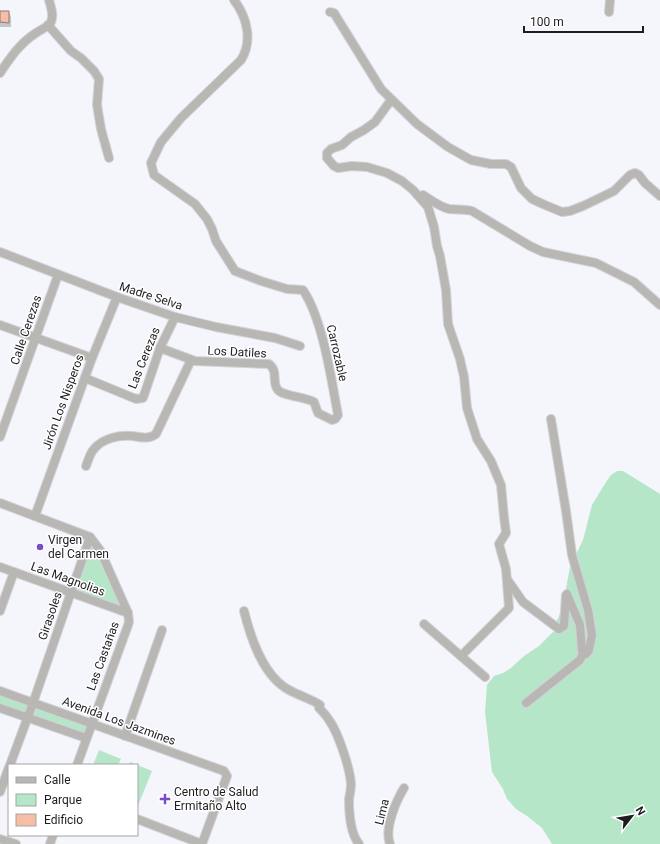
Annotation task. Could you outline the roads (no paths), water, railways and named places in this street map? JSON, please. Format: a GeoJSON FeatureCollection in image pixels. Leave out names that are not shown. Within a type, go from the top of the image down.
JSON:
{"type":"FeatureCollection","features":[{"type":"Feature","properties":{"kind":"street"},"geometry":{"type":"LineString","coordinates":[[0,73],[19,47],[29,37],[48,25],[51,21],[52,10],[49,0]]}},
{"type":"Feature","properties":{"kind":"street","name":"Carrozable"},"geometry":{"type":"LineString","coordinates":[[234,0],[242,12],[246,22],[247,42],[245,53],[241,60],[181,118],[162,142],[151,163],[154,175],[195,204],[207,219],[216,241],[235,271],[287,289],[302,290],[310,300],[318,325],[338,415],[336,419],[332,420]]}},
{"type":"Feature","properties":{"kind":"street"},"geometry":{"type":"LineString","coordinates":[[609,12],[610,0]]}},
{"type":"Feature","properties":{"kind":"street"},"geometry":{"type":"LineString","coordinates":[[330,12],[334,13],[380,89],[417,124],[448,147],[471,160],[491,164],[506,164],[511,167],[521,188],[532,198],[562,212],[570,211],[614,191],[630,175],[635,173],[639,175],[645,183],[660,196]]}},
{"type":"Feature","properties":{"kind":"street"},"geometry":{"type":"LineString","coordinates":[[48,25],[70,51],[94,71],[99,79],[97,105],[101,129],[110,158]]}},
{"type":"Feature","properties":{"kind":"street"},"geometry":{"type":"LineString","coordinates":[[391,100],[375,122],[351,137],[342,145],[330,149],[327,153],[327,158],[334,166],[338,168],[352,166],[367,167],[387,173],[434,203],[449,209],[472,210],[530,246],[543,252],[596,263],[605,267],[634,282],[660,305]]}},
{"type":"Feature","properties":{"kind":"street"},"geometry":{"type":"LineString","coordinates":[[402,182],[413,190],[428,206],[434,227],[446,290],[448,324],[460,359],[464,377],[466,408],[477,439],[491,461],[501,485],[506,533],[499,544],[506,569],[509,608],[461,656]]}},
{"type":"Feature","properties":{"kind":"street","name":"Madre Selva"},"geometry":{"type":"LineString","coordinates":[[0,252],[116,297],[175,317],[216,327],[276,338],[300,346]]}},
{"type":"Feature","properties":{"kind":"street","name":"Calle Cerezas"},"geometry":{"type":"LineString","coordinates":[[0,437],[58,275]]}},
{"type":"Feature","properties":{"kind":"street","name":"Jirón Los Nisperos"},"geometry":{"type":"LineString","coordinates":[[35,516],[92,358],[116,297]]}},
{"type":"Feature","properties":{"kind":"street","name":"Las Cerezas"},"geometry":{"type":"LineString","coordinates":[[85,378],[136,399],[142,398],[160,348],[175,317]]}},
{"type":"Feature","properties":{"kind":"street"},"geometry":{"type":"LineString","coordinates":[[0,325],[92,358]]}},
{"type":"Feature","properties":{"kind":"street","name":"Los Datiles"},"geometry":{"type":"LineString","coordinates":[[160,348],[191,360],[269,364],[273,367],[278,390],[282,393],[299,396],[314,402],[318,413],[332,420]]}},
{"type":"Feature","properties":{"kind":"street"},"geometry":{"type":"LineString","coordinates":[[86,466],[93,449],[103,441],[113,437],[131,436],[147,438],[156,434],[191,360]]}},
{"type":"Feature","properties":{"kind":"street"},"geometry":{"type":"LineString","coordinates":[[526,703],[580,660],[583,654],[586,654],[589,650],[592,635],[588,610],[572,555],[550,419]]}},
{"type":"Feature","properties":{"kind":"street"},"geometry":{"type":"LineString","coordinates":[[0,503],[90,537]]}},
{"type":"Feature","properties":{"kind":"street","name":"Girasoles"},"geometry":{"type":"LineString","coordinates":[[33,703],[90,537]]}},
{"type":"Feature","properties":{"kind":"street","name":"Las Castañas"},"geometry":{"type":"LineString","coordinates":[[77,764],[129,622],[128,613],[100,550],[90,537]]}},
{"type":"Feature","properties":{"kind":"street","name":"Las Magnolias"},"geometry":{"type":"LineString","coordinates":[[0,567],[128,613]]}},
{"type":"Feature","properties":{"kind":"street"},"geometry":{"type":"LineString","coordinates":[[0,611],[14,572]]}},
{"type":"Feature","properties":{"kind":"street"},"geometry":{"type":"LineString","coordinates":[[506,578],[523,602],[559,629],[564,626],[567,594],[580,625],[583,654]]}},
{"type":"Feature","properties":{"kind":"street"},"geometry":{"type":"LineString","coordinates":[[244,611],[254,642],[261,658],[274,680],[289,690],[313,700],[320,705],[319,708],[332,726],[344,756],[351,783],[349,798],[350,817],[354,833],[359,844]]}},
{"type":"Feature","properties":{"kind":"street"},"geometry":{"type":"LineString","coordinates":[[424,624],[485,677]]}},
{"type":"Feature","properties":{"kind":"street"},"geometry":{"type":"LineString","coordinates":[[125,736],[162,630]]}},
{"type":"Feature","properties":{"kind":"street","name":"Avenida Los Jazmines"},"geometry":{"type":"LineString","coordinates":[[0,691],[224,771],[227,776],[202,844]]}},
{"type":"Feature","properties":{"kind":"street"},"geometry":{"type":"LineString","coordinates":[[10,764],[33,703]]}},
{"type":"Feature","properties":{"kind":"street"},"geometry":{"type":"LineString","coordinates":[[0,708],[86,738]]}},
{"type":"Feature","properties":{"kind":"street"},"geometry":{"type":"LineString","coordinates":[[0,792],[3,775]]}},
{"type":"Feature","properties":{"kind":"street","name":"Lima"},"geometry":{"type":"LineString","coordinates":[[390,844],[388,840],[396,800],[404,788]]}},
{"type":"Feature","properties":{"kind":"street"},"geometry":{"type":"LineString","coordinates":[[138,819],[202,844]]}},
{"type":"Feature","properties":{"kind":"street"},"geometry":{"type":"LineString","coordinates":[[0,839],[16,844]]}},
{"type":"Feature","properties":{"kind":"place","name":"Virgen del Carmen"},"geometry":{"type":"Point","coordinates":[40,547]}},
{"type":"Feature","properties":{"kind":"place","name":"Centro de Salud Ermitaño Alto"},"geometry":{"type":"Point","coordinates":[165,799]}}]}
